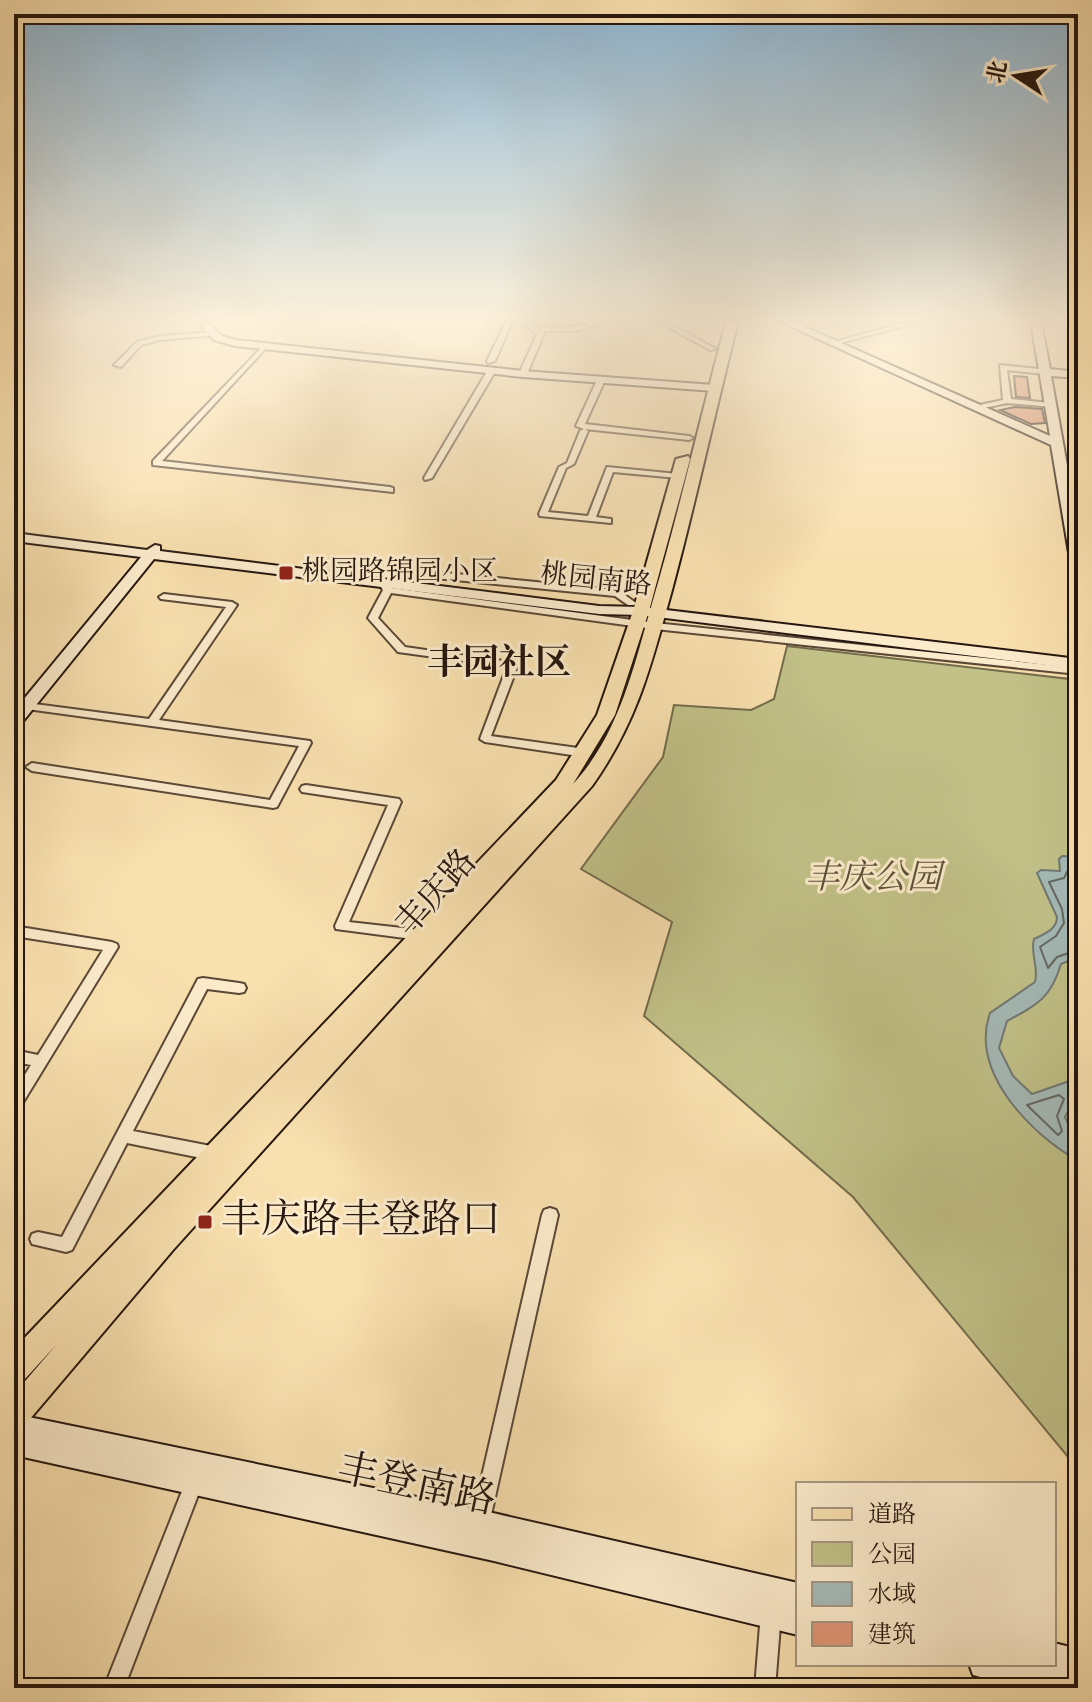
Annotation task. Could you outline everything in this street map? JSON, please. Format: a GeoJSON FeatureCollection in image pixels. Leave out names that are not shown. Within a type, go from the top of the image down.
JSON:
{"type":"FeatureCollection","features":[{"type":"Feature","properties":{"kind":"main road","name":"丰庆路"},"geometry":{"type":"LineString","coordinates":[[14,1416],[164,1241],[585,782],[627,719],[646,612],[678,476],[704,401]]}},
{"type":"Feature","properties":{"kind":"main road","name":"丰庆路"},"geometry":{"type":"LineString","coordinates":[[14,1370],[563,784],[606,715],[646,612],[705,401]]}},
{"type":"Feature","properties":{"kind":"street"},"geometry":{"type":"LineString","coordinates":[[213,401],[156,463],[390,490]]}},
{"type":"Feature","properties":{"kind":"street"},"geometry":{"type":"LineString","coordinates":[[428,478],[471,401]]}},
{"type":"Feature","properties":{"kind":"street"},"geometry":{"type":"LineString","coordinates":[[591,401],[580,426],[689,438]]}},
{"type":"Feature","properties":{"kind":"street"},"geometry":{"type":"LineString","coordinates":[[963,401],[1056,443]]}},
{"type":"Feature","properties":{"kind":"street"},"geometry":{"type":"LineString","coordinates":[[978,408],[1005,401]]}},
{"type":"Feature","properties":{"kind":"street"},"geometry":{"type":"LineString","coordinates":[[1012,401],[1050,405]]}},
{"type":"Feature","properties":{"kind":"street"},"geometry":{"type":"LineString","coordinates":[[1049,401],[1078,565]]}},
{"type":"Feature","properties":{"kind":"street"},"geometry":{"type":"LineString","coordinates":[[584,431],[570,464],[563,467],[543,514],[608,521]]}},
{"type":"Feature","properties":{"kind":"street"},"geometry":{"type":"LineString","coordinates":[[591,519],[610,469],[678,476]]}},
{"type":"Feature","properties":{"kind":"street","name":"桃园南路"},"geometry":{"type":"LineString","coordinates":[[14,534],[599,610],[646,612],[1078,657]]}},
{"type":"Feature","properties":{"kind":"street"},"geometry":{"type":"LineString","coordinates":[[14,721],[154,551]]}},
{"type":"Feature","properties":{"kind":"street"},"geometry":{"type":"LineString","coordinates":[[384,582],[373,618],[402,650],[513,665],[485,739],[585,753]]}},
{"type":"Feature","properties":{"kind":"street"},"geometry":{"type":"LineString","coordinates":[[152,723],[232,605],[164,597]]}},
{"type":"Feature","properties":{"kind":"street"},"geometry":{"type":"LineString","coordinates":[[646,612],[1078,671]]}},
{"type":"Feature","properties":{"kind":"street","name":"桃园南路"},"geometry":{"type":"LineString","coordinates":[[646,612],[1078,664]]}},
{"type":"Feature","properties":{"kind":"street"},"geometry":{"type":"LineString","coordinates":[[27,706],[306,743],[273,804],[32,767]]}},
{"type":"Feature","properties":{"kind":"street"},"geometry":{"type":"LineString","coordinates":[[306,789],[395,802],[341,926],[420,935]]}},
{"type":"Feature","properties":{"kind":"street"},"geometry":{"type":"LineString","coordinates":[[14,931],[112,947],[14,1105]]}},
{"type":"Feature","properties":{"kind":"street"},"geometry":{"type":"LineString","coordinates":[[38,1239],[66,1245],[203,983],[239,988]]}},
{"type":"Feature","properties":{"kind":"street"},"geometry":{"type":"LineString","coordinates":[[14,1056],[41,1061]]}},
{"type":"Feature","properties":{"kind":"street"},"geometry":{"type":"LineString","coordinates":[[123,1136],[216,1154]]}},
{"type":"Feature","properties":{"kind":"street"},"geometry":{"type":"LineString","coordinates":[[480,1524],[550,1215]]}},
{"type":"Feature","properties":{"kind":"street","name":"丰登南路"},"geometry":{"type":"LineString","coordinates":[[14,1427],[480,1524],[796,1598]]}},
{"type":"Feature","properties":{"kind":"street","name":"丰登南路"},"geometry":{"type":"LineString","coordinates":[[14,1442],[494,1547],[784,1616]]}},
{"type":"Feature","properties":{"kind":"street"},"geometry":{"type":"LineString","coordinates":[[114,1688],[194,1482]]}},
{"type":"Feature","properties":{"kind":"street"},"geometry":{"type":"LineString","coordinates":[[765,1688],[784,1616]]}},
{"type":"Feature","properties":{"kind":"street"},"geometry":{"type":"LineString","coordinates":[[1056,1658],[1078,1664]]}},
{"type":"Feature","properties":{"kind":"street"},"geometry":{"type":"LineString","coordinates":[[993,1666],[1078,1686]]}},
{"type":"Feature","properties":{"kind":"green space","name":"丰庆公园"},"geometry":{"type":"Polygon","coordinates":[[[787,646],[1078,680],[1078,1469],[853,1197],[644,1016],[672,922],[581,869],[663,757],[674,705],[751,710],[774,699],[787,646]]]}},
{"type":"Feature","properties":{"kind":"water"},"geometry":{"type":"Polygon","coordinates":[[[1062,856],[1078,857],[1078,957],[1061,964],[1053,985],[1042,999],[1007,1021],[999,1048],[1013,1076],[1032,1094],[1078,1078],[1078,1092],[1065,1117],[1078,1136],[1078,1161],[1041,1135],[1008,1099],[988,1057],[986,1035],[990,1013],[1035,982],[1034,939],[1052,928],[1057,917],[1037,873],[1041,870],[1060,871],[1059,859],[1062,856]]]}},
{"type":"Feature","properties":{"kind":"building"},"geometry":{"type":"Polygon","coordinates":[[[1015,407],[1042,409],[1045,423],[1031,424],[1000,410],[1015,407]]]}},
{"type":"Feature","properties":{"kind":"place","name":"桃园路锦园小区"},"geometry":{"type":"Point","coordinates":[286,573]}},
{"type":"Feature","properties":{"kind":"place","name":"丰庆路丰登路口"},"geometry":{"type":"Point","coordinates":[205,1222]}},
{"type":"Feature","properties":{"kind":"district","name":"丰园社区"},"geometry":{"type":"Point","coordinates":[499,665]}}]}
